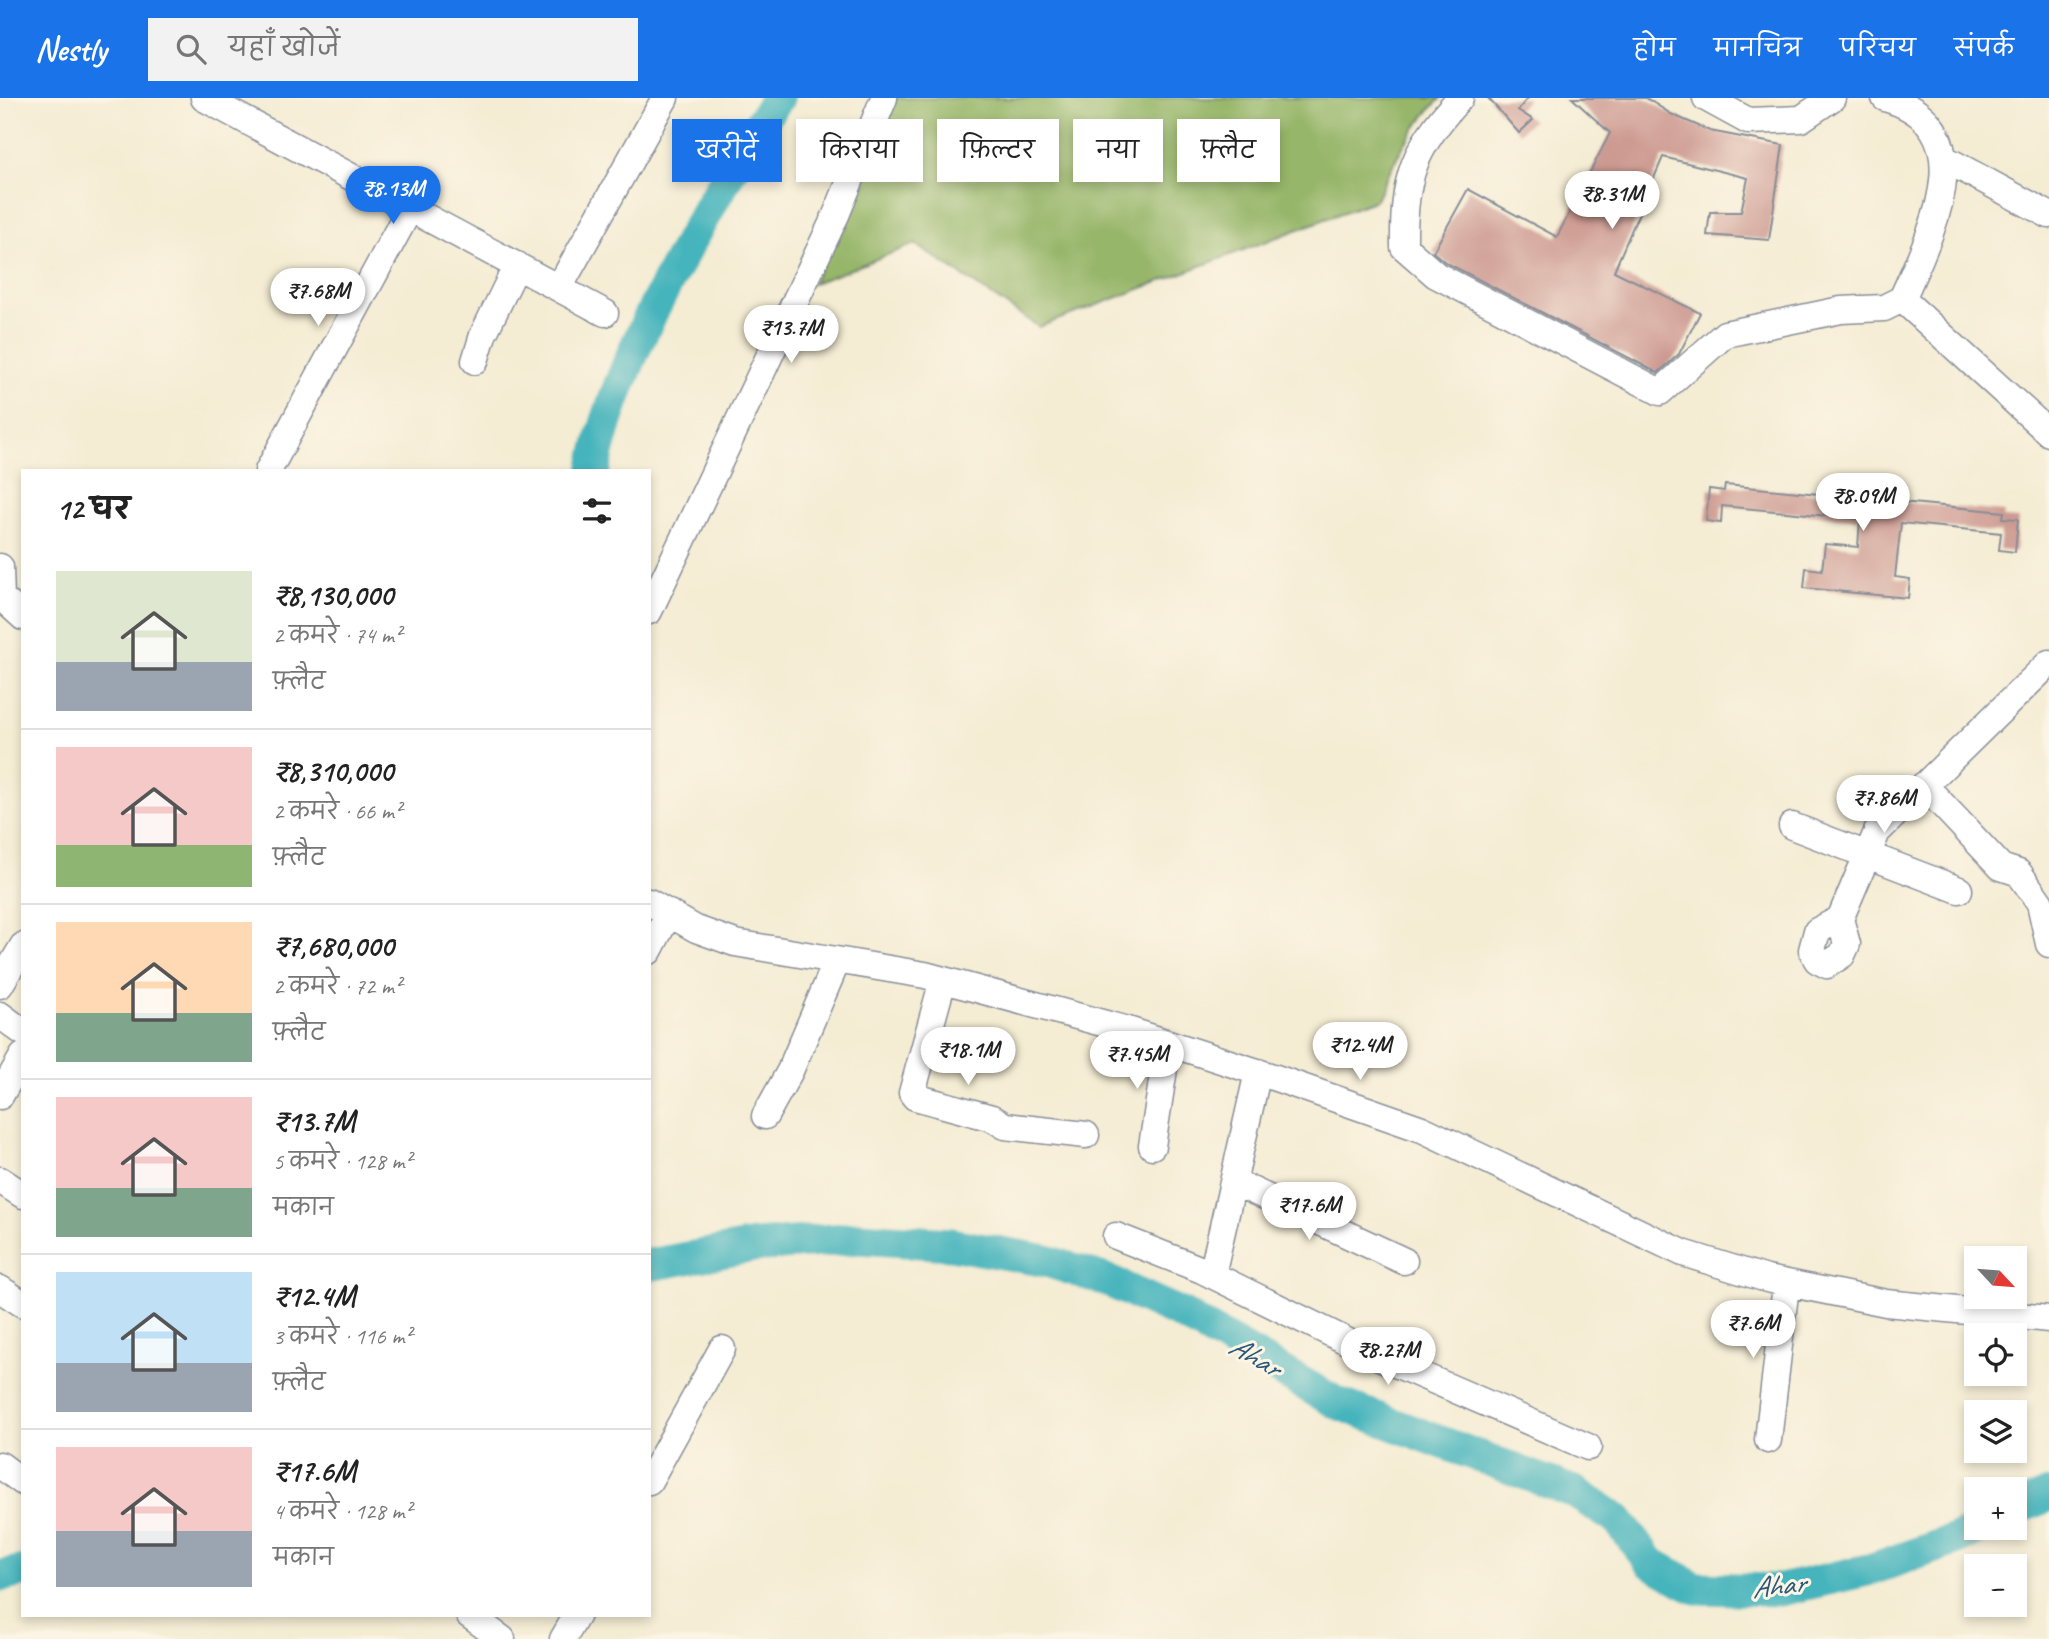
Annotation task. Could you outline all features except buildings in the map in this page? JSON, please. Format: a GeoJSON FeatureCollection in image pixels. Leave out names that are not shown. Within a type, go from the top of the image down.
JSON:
{"type":"FeatureCollection","features":[{"type":"Feature","properties":{"kind":"street"},"geometry":{"type":"LineString","coordinates":[[204,98],[241,107],[410,208],[605,313]]}},
{"type":"Feature","properties":{"kind":"street"},"geometry":{"type":"LineString","coordinates":[[559,288],[665,98]]}},
{"type":"Feature","properties":{"kind":"street"},"geometry":{"type":"LineString","coordinates":[[651,607],[836,215],[884,98]]}},
{"type":"Feature","properties":{"kind":"street"},"geometry":{"type":"LineString","coordinates":[[1460,98],[1419,150],[1407,184],[1404,247],[1436,275],[1660,392],[1725,334],[1841,310],[1884,308],[1902,299],[1939,204],[1945,159],[1937,131],[1923,116],[1906,104],[1885,98]]}},
{"type":"Feature","properties":{"kind":"street"},"geometry":{"type":"LineString","coordinates":[[1706,98],[1748,121],[1801,119],[1832,98]]}},
{"type":"Feature","properties":{"kind":"street"},"geometry":{"type":"LineString","coordinates":[[1945,159],[2049,215]]}},
{"type":"Feature","properties":{"kind":"street"},"geometry":{"type":"LineString","coordinates":[[269,469],[410,208]]}},
{"type":"Feature","properties":{"kind":"street"},"geometry":{"type":"LineString","coordinates":[[475,361],[483,335],[517,265]]}},
{"type":"Feature","properties":{"kind":"street"},"geometry":{"type":"LineString","coordinates":[[1902,299],[2049,433]]}},
{"type":"Feature","properties":{"kind":"street"},"geometry":{"type":"LineString","coordinates":[[0,567],[1,597],[21,615]]}},
{"type":"Feature","properties":{"kind":"street"},"geometry":{"type":"LineString","coordinates":[[1840,919],[1877,832],[2049,663]]}},
{"type":"Feature","properties":{"kind":"street"},"geometry":{"type":"LineString","coordinates":[[1924,785],[2001,867],[2019,873],[2040,903],[2049,944]]}},
{"type":"Feature","properties":{"kind":"street"},"geometry":{"type":"LineString","coordinates":[[1792,825],[1959,890]]}},
{"type":"Feature","properties":{"kind":"street"},"geometry":{"type":"LineString","coordinates":[[651,942],[659,908],[696,929],[735,943],[943,981],[1168,1043],[1422,1129],[1683,1253],[1786,1284],[1886,1303],[2049,1319]]}},
{"type":"Feature","properties":{"kind":"street"},"geometry":{"type":"LineString","coordinates":[[0,985],[21,949]]}},
{"type":"Feature","properties":{"kind":"street"},"geometry":{"type":"LineString","coordinates":[[765,1116],[790,1070],[837,961]]}},
{"type":"Feature","properties":{"kind":"street"},"geometry":{"type":"LineString","coordinates":[[943,981],[912,1093],[915,1097],[992,1118],[1005,1126],[1086,1135]]}},
{"type":"Feature","properties":{"kind":"street"},"geometry":{"type":"LineString","coordinates":[[0,1015],[21,1031]]}},
{"type":"Feature","properties":{"kind":"street"},"geometry":{"type":"LineString","coordinates":[[1152,1146],[1168,1043]]}},
{"type":"Feature","properties":{"kind":"street"},"geometry":{"type":"LineString","coordinates":[[0,1096],[21,1059]]}},
{"type":"Feature","properties":{"kind":"street"},"geometry":{"type":"LineString","coordinates":[[1212,1275],[1258,1072]]}},
{"type":"Feature","properties":{"kind":"street"},"geometry":{"type":"LineString","coordinates":[[0,1181],[21,1194]]}},
{"type":"Feature","properties":{"kind":"street"},"geometry":{"type":"LineString","coordinates":[[1234,1182],[1404,1261]]}},
{"type":"Feature","properties":{"kind":"street"},"geometry":{"type":"LineString","coordinates":[[1116,1236],[1212,1275],[1377,1356],[1588,1447]]}},
{"type":"Feature","properties":{"kind":"street"},"geometry":{"type":"LineString","coordinates":[[1768,1440],[1786,1284]]}},
{"type":"Feature","properties":{"kind":"street"},"geometry":{"type":"LineString","coordinates":[[0,1289],[21,1303]]}},
{"type":"Feature","properties":{"kind":"street"},"geometry":{"type":"LineString","coordinates":[[651,1477],[722,1349]]}},
{"type":"Feature","properties":{"kind":"street"},"geometry":{"type":"LineString","coordinates":[[472,1617],[502,1639]]}},
{"type":"Feature","properties":{"kind":"street"},"geometry":{"type":"LineString","coordinates":[[563,1639],[576,1617]]}},
{"type":"Feature","properties":{"kind":"green space"},"geometry":{"type":"Polygon","coordinates":[[[895,98],[1441,98],[1404,146],[1376,200],[1039,327],[915,244],[812,284],[858,182],[923,182],[923,119],[886,119],[895,98]]]}},
{"type":"Feature","properties":{"kind":"waterway"},"geometry":{"type":"LineString","coordinates":[[594,469],[614,400],[661,295],[715,197],[778,98]]}},
{"type":"Feature","properties":{"kind":"waterway","name":"Ahar"},"geometry":{"type":"LineString","coordinates":[[651,1265],[754,1246],[859,1238],[951,1244],[1047,1261],[1106,1280],[1183,1315],[1337,1403],[1574,1492],[1618,1520],[1650,1562],[1696,1588],[1780,1590],[1872,1569],[1964,1536]]}},
{"type":"Feature","properties":{"kind":"waterway","name":"Ahar"},"geometry":{"type":"LineString","coordinates":[[2027,1504],[2049,1495]]}},
{"type":"Feature","properties":{"kind":"waterway","name":"Ahar"},"geometry":{"type":"LineString","coordinates":[[0,1576],[21,1571]]}}]}
